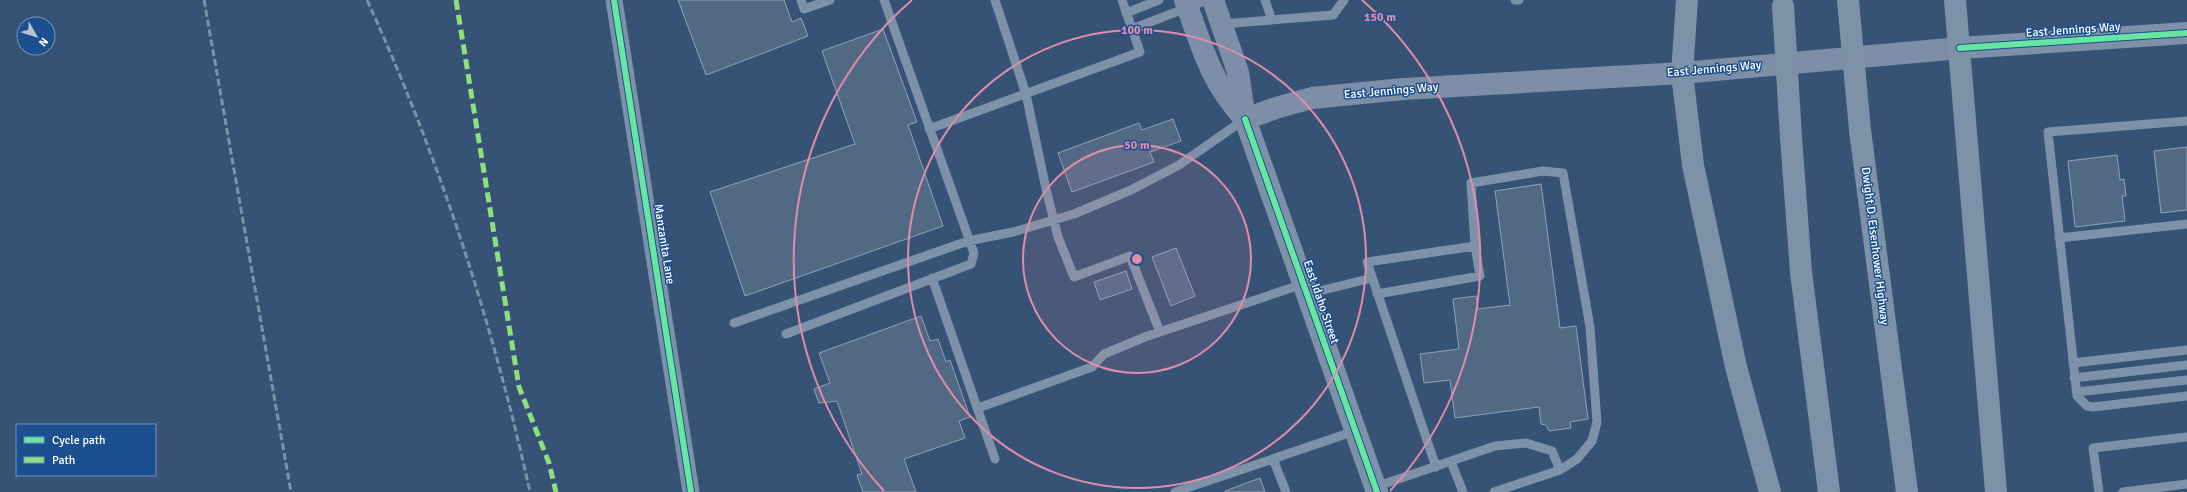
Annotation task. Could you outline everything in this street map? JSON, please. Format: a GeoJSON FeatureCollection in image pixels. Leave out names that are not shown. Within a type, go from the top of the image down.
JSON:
{"type":"FeatureCollection","features":[{"type":"Feature","properties":{"kind":"highway"},"geometry":{"type":"LineString","coordinates":[[1686,0],[1682,72],[1692,165],[1736,367],[1770,492]]}},
{"type":"Feature","properties":{"kind":"highway","name":"Dwight D. Eisenhower Highway"},"geometry":{"type":"LineString","coordinates":[[1848,0],[1860,130],[1907,492]]}},
{"type":"Feature","properties":{"kind":"highway"},"geometry":{"type":"LineString","coordinates":[[1955,0],[1996,492]]}},
{"type":"Feature","properties":{"kind":"highway"},"geometry":{"type":"LineString","coordinates":[[1783,3],[1790,137],[1801,272],[1829,492]]}},
{"type":"Feature","properties":{"kind":"main road","name":"East Idaho Street"},"geometry":{"type":"LineString","coordinates":[[1213,0],[1241,84],[1245,119]]}},
{"type":"Feature","properties":{"kind":"main road","name":"East Idaho Street"},"geometry":{"type":"LineString","coordinates":[[1194,2],[1210,69],[1229,102],[1245,119]]}},
{"type":"Feature","properties":{"kind":"main road","name":"East Jennings Way"},"geometry":{"type":"LineString","coordinates":[[1245,119],[1279,107],[1312,98],[1402,88],[1682,72],[1960,48]]}},
{"type":"Feature","properties":{"kind":"street","name":"Manzanita Lane"},"geometry":{"type":"LineString","coordinates":[[614,0],[691,492]]}},
{"type":"Feature","properties":{"kind":"street","name":"East Jennings Way"},"geometry":{"type":"LineString","coordinates":[[1960,48],[2187,33]]}},
{"type":"Feature","properties":{"kind":"street","name":"East Idaho Street"},"geometry":{"type":"LineString","coordinates":[[1245,119],[1376,489]]}},
{"type":"Feature","properties":{"kind":"lane"},"geometry":{"type":"LineString","coordinates":[[801,0],[804,9],[830,0]]}},
{"type":"Feature","properties":{"kind":"lane"},"geometry":{"type":"LineString","coordinates":[[786,334],[971,264],[974,253],[968,241],[884,0]]}},
{"type":"Feature","properties":{"kind":"lane"},"geometry":{"type":"LineString","coordinates":[[994,0],[1026,94],[1054,220],[1074,277],[1130,256],[1160,332]]}},
{"type":"Feature","properties":{"kind":"lane"},"geometry":{"type":"LineString","coordinates":[[929,129],[1140,52],[1122,0]]}},
{"type":"Feature","properties":{"kind":"lane"},"geometry":{"type":"LineString","coordinates":[[1126,13],[1159,0]]}},
{"type":"Feature","properties":{"kind":"lane"},"geometry":{"type":"LineString","coordinates":[[1265,0],[1272,20]]}},
{"type":"Feature","properties":{"kind":"lane"},"geometry":{"type":"LineString","coordinates":[[1222,24],[1333,15],[1344,0]]}},
{"type":"Feature","properties":{"kind":"lane"},"geometry":{"type":"LineString","coordinates":[[1132,29],[1194,2]]}},
{"type":"Feature","properties":{"kind":"lane"},"geometry":{"type":"LineString","coordinates":[[734,323],[968,241],[1074,214],[1131,190],[1201,151],[1245,119]]}},
{"type":"Feature","properties":{"kind":"lane"},"geometry":{"type":"LineString","coordinates":[[2187,121],[2048,132],[2076,392],[2087,406],[2093,407],[2187,396]]}},
{"type":"Feature","properties":{"kind":"lane"},"geometry":{"type":"LineString","coordinates":[[1377,294],[1480,276],[1475,246],[1471,183],[1543,171],[1563,172],[1590,327],[1597,422],[1592,441],[1578,459],[1560,470],[1494,492]]}},
{"type":"Feature","properties":{"kind":"lane"},"geometry":{"type":"LineString","coordinates":[[2059,238],[2187,224]]}},
{"type":"Feature","properties":{"kind":"lane"},"geometry":{"type":"LineString","coordinates":[[1436,467],[1367,262],[1475,246]]}},
{"type":"Feature","properties":{"kind":"lane"},"geometry":{"type":"LineString","coordinates":[[932,278],[996,459]]}},
{"type":"Feature","properties":{"kind":"lane"},"geometry":{"type":"LineString","coordinates":[[978,408],[1092,366],[1104,354],[1160,332],[1305,289],[1372,278]]}},
{"type":"Feature","properties":{"kind":"lane"},"geometry":{"type":"LineString","coordinates":[[2073,363],[2187,350]]}},
{"type":"Feature","properties":{"kind":"lane"},"geometry":{"type":"LineString","coordinates":[[2074,378],[2187,365]]}},
{"type":"Feature","properties":{"kind":"lane"},"geometry":{"type":"LineString","coordinates":[[2076,392],[2187,380]]}},
{"type":"Feature","properties":{"kind":"lane"},"geometry":{"type":"LineString","coordinates":[[1175,492],[1355,431]]}},
{"type":"Feature","properties":{"kind":"lane"},"geometry":{"type":"LineString","coordinates":[[2099,492],[2093,448],[2187,437]]}},
{"type":"Feature","properties":{"kind":"lane"},"geometry":{"type":"LineString","coordinates":[[1376,489],[1495,446],[1526,443],[1552,451],[1560,470]]}},
{"type":"Feature","properties":{"kind":"lane"},"geometry":{"type":"LineString","coordinates":[[1274,459],[1286,492]]}},
{"type":"Feature","properties":{"kind":"lane"},"geometry":{"type":"LineString","coordinates":[[1451,462],[1463,492]]}},
{"type":"Feature","properties":{"kind":"lane"},"geometry":{"type":"LineString","coordinates":[[2124,492],[2187,484]]}},
{"type":"Feature","properties":{"kind":"building"},"geometry":{"type":"Polygon","coordinates":[[[678,0],[784,0],[792,22],[801,18],[808,36],[706,75],[678,0]]]}},
{"type":"Feature","properties":{"kind":"building"},"geometry":{"type":"Polygon","coordinates":[[[883,29],[917,122],[908,125],[943,226],[745,296],[710,192],[855,144],[822,51],[883,29]]]}},
{"type":"Feature","properties":{"kind":"building"},"geometry":{"type":"Polygon","coordinates":[[[1173,119],[1181,141],[1150,152],[1154,162],[1072,192],[1058,153],[1139,123],[1142,130],[1173,119]]]}},
{"type":"Feature","properties":{"kind":"building"},"geometry":{"type":"Polygon","coordinates":[[[2187,147],[2187,210],[2161,213],[2154,151],[2187,147]]]}},
{"type":"Feature","properties":{"kind":"building"},"geometry":{"type":"Polygon","coordinates":[[[2117,155],[2120,180],[2124,179],[2126,196],[2122,196],[2125,221],[2075,227],[2068,161],[2117,155]]]}},
{"type":"Feature","properties":{"kind":"building"},"geometry":{"type":"Polygon","coordinates":[[[1541,184],[1560,328],[1576,326],[1588,419],[1570,422],[1571,428],[1549,431],[1546,425],[1541,424],[1539,407],[1455,418],[1450,380],[1424,383],[1420,354],[1459,349],[1453,299],[1476,296],[1478,309],[1510,305],[1495,191],[1541,184]]]}},
{"type":"Feature","properties":{"kind":"building"},"geometry":{"type":"Polygon","coordinates":[[[1176,248],[1195,296],[1171,306],[1152,257],[1176,248]]]}},
{"type":"Feature","properties":{"kind":"building"},"geometry":{"type":"Polygon","coordinates":[[[1126,271],[1132,289],[1100,300],[1094,282],[1126,271]]]}},
{"type":"Feature","properties":{"kind":"building"},"geometry":{"type":"Polygon","coordinates":[[[921,316],[930,341],[938,339],[946,362],[950,360],[970,417],[959,421],[965,438],[904,459],[916,492],[863,492],[857,475],[862,474],[837,401],[819,403],[814,389],[830,383],[819,353],[921,316]]]}},
{"type":"Feature","properties":{"kind":"building"},"geometry":{"type":"Polygon","coordinates":[[[1260,478],[1265,492],[1225,492],[1225,491],[1260,478]]]}},
{"type":"Feature","properties":{"kind":"railway"},"geometry":{"type":"LineString","coordinates":[[204,0],[291,492]]}},
{"type":"Feature","properties":{"kind":"railway"},"geometry":{"type":"LineString","coordinates":[[367,0],[418,119],[462,242],[499,366],[530,492]]}},
{"type":"Feature","properties":{"kind":"marked path"},"geometry":{"type":"LineString","coordinates":[[456,0],[519,387],[549,463],[556,492]]}},
{"type":"Feature","properties":{"kind":"cycle path"},"geometry":{"type":"LineString","coordinates":[[614,0],[691,492]]}},
{"type":"Feature","properties":{"kind":"cycle path"},"geometry":{"type":"LineString","coordinates":[[1960,48],[2187,33]]}},
{"type":"Feature","properties":{"kind":"cycle path"},"geometry":{"type":"LineString","coordinates":[[1245,119],[1377,492]]}}]}
